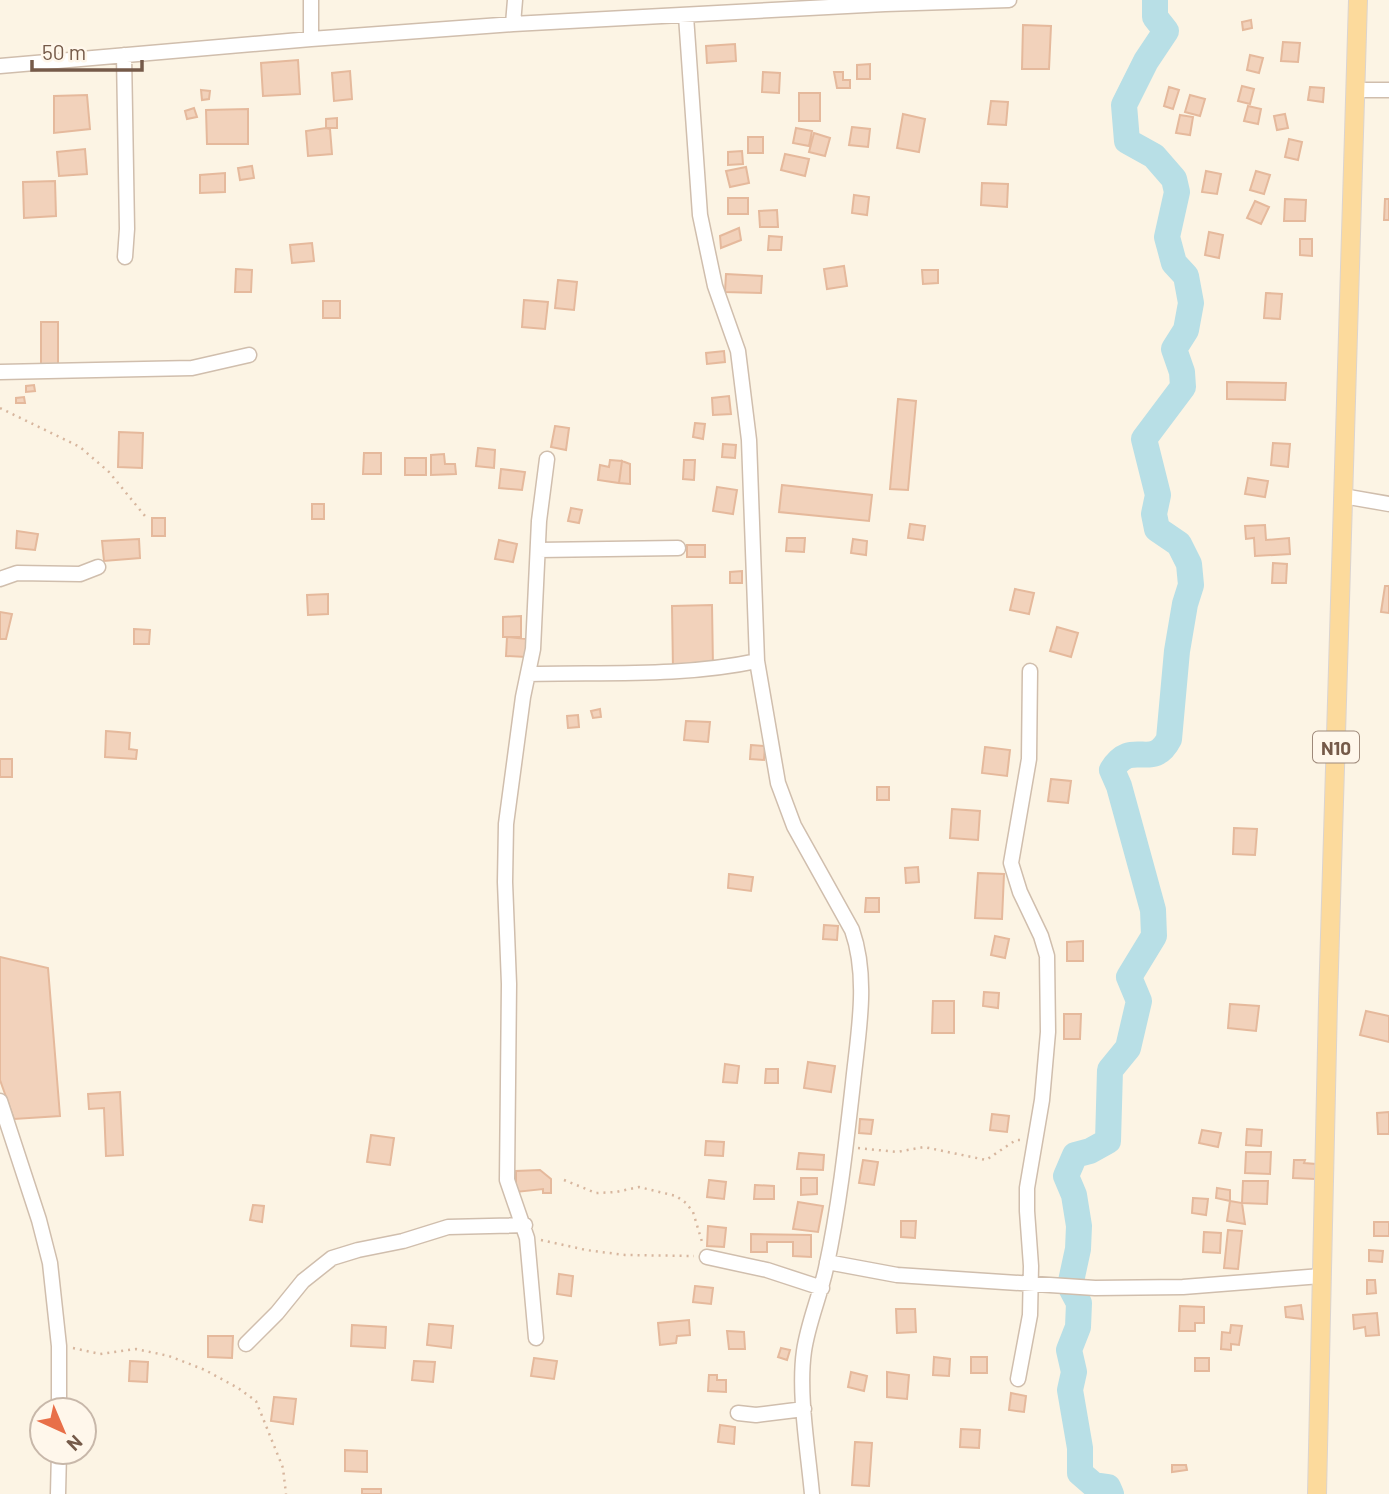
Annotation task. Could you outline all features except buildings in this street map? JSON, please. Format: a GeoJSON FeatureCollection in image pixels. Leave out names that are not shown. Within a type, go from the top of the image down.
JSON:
{"type":"FeatureCollection","features":[{"type":"Feature","properties":{"kind":"main road","name":"N10"},"geometry":{"type":"LineString","coordinates":[[1317,1494],[1358,0]]}},
{"type":"Feature","properties":{"kind":"street"},"geometry":{"type":"LineString","coordinates":[[310,39],[311,0]]}},
{"type":"Feature","properties":{"kind":"street"},"geometry":{"type":"LineString","coordinates":[[513,24],[514,0]]}},
{"type":"Feature","properties":{"kind":"street"},"geometry":{"type":"LineString","coordinates":[[0,66],[513,24],[686,16],[885,2],[1009,0]]}},
{"type":"Feature","properties":{"kind":"street"},"geometry":{"type":"LineString","coordinates":[[686,16],[699,215],[715,286],[736,343],[749,440],[757,661],[778,783],[794,826],[852,930],[858,947],[861,976],[859,1024],[846,1146],[822,1288],[804,1348],[804,1409],[812,1494]]}},
{"type":"Feature","properties":{"kind":"street"},"geometry":{"type":"LineString","coordinates":[[124,55],[127,229],[125,257]]}},
{"type":"Feature","properties":{"kind":"street"},"geometry":{"type":"LineString","coordinates":[[1355,90],[1389,90]]}},
{"type":"Feature","properties":{"kind":"street"},"geometry":{"type":"LineString","coordinates":[[0,372],[192,368],[249,355]]}},
{"type":"Feature","properties":{"kind":"street"},"geometry":{"type":"LineString","coordinates":[[536,1338],[526,1232],[507,1180],[509,984],[505,882],[506,824],[533,649],[539,522],[547,459]]}},
{"type":"Feature","properties":{"kind":"street"},"geometry":{"type":"LineString","coordinates":[[1343,496],[1389,504]]}},
{"type":"Feature","properties":{"kind":"street"},"geometry":{"type":"LineString","coordinates":[[538,550],[678,548]]}},
{"type":"Feature","properties":{"kind":"street"},"geometry":{"type":"LineString","coordinates":[[0,579],[17,573],[80,573],[99,567]]}},
{"type":"Feature","properties":{"kind":"street"},"geometry":{"type":"LineString","coordinates":[[528,674],[675,672],[722,669],[757,661]]}},
{"type":"Feature","properties":{"kind":"street"},"geometry":{"type":"LineString","coordinates":[[1018,1379],[1030,1315],[1027,1188],[1036,1139],[1048,1032],[1047,956],[1041,936],[1020,891],[1012,863],[1029,759],[1030,671]]}},
{"type":"Feature","properties":{"kind":"street"},"geometry":{"type":"LineString","coordinates":[[0,1101],[36,1208],[50,1263],[59,1346],[59,1396]]}},
{"type":"Feature","properties":{"kind":"street"},"geometry":{"type":"LineString","coordinates":[[246,1344],[277,1313],[303,1281],[332,1258],[448,1227],[526,1232]]}},
{"type":"Feature","properties":{"kind":"street"},"geometry":{"type":"LineString","coordinates":[[706,1257],[767,1270],[822,1288]]}},
{"type":"Feature","properties":{"kind":"street"},"geometry":{"type":"LineString","coordinates":[[827,1262],[897,1275],[1096,1288],[1183,1287],[1321,1276]]}},
{"type":"Feature","properties":{"kind":"street"},"geometry":{"type":"LineString","coordinates":[[738,1413],[756,1415],[804,1409]]}},
{"type":"Feature","properties":{"kind":"street"},"geometry":{"type":"LineString","coordinates":[[58,1494],[59,1466]]}},
{"type":"Feature","properties":{"kind":"path"},"geometry":{"type":"LineString","coordinates":[[0,408],[80,447],[109,472],[145,516]]}},
{"type":"Feature","properties":{"kind":"path"},"geometry":{"type":"LineString","coordinates":[[846,1146],[897,1152],[924,1147],[986,1160],[1016,1140],[1036,1139]]}},
{"type":"Feature","properties":{"kind":"path"},"geometry":{"type":"LineString","coordinates":[[526,1232],[586,1250],[625,1255],[706,1257],[693,1212],[676,1196],[639,1187],[596,1193],[564,1180]]}},
{"type":"Feature","properties":{"kind":"path"},"geometry":{"type":"LineString","coordinates":[[59,1346],[100,1354],[136,1349],[169,1356],[205,1370],[238,1388],[256,1401],[283,1468],[286,1494]]}},
{"type":"Feature","properties":{"kind":"waterway"},"geometry":{"type":"LineString","coordinates":[[1111,1494],[1108,1487],[1094,1485],[1080,1473],[1080,1448],[1070,1390],[1074,1372],[1069,1350],[1078,1327],[1079,1303],[1070,1286],[1078,1249],[1079,1226],[1074,1195],[1066,1176],[1075,1155],[1090,1151],[1108,1141],[1110,1070],[1128,1048],[1139,1001],[1129,977],[1154,936],[1153,910],[1119,786],[1112,770],[1127,756],[1156,753],[1169,739],[1177,651],[1191,585],[1189,564],[1179,544],[1157,529],[1154,514],[1158,495],[1144,439],[1183,387],[1182,372],[1174,349],[1186,330],[1191,303],[1186,276],[1174,263],[1167,237],[1177,192],[1174,179],[1154,156],[1127,141],[1124,105],[1146,61],[1166,31],[1155,17],[1155,0]]}}]}
